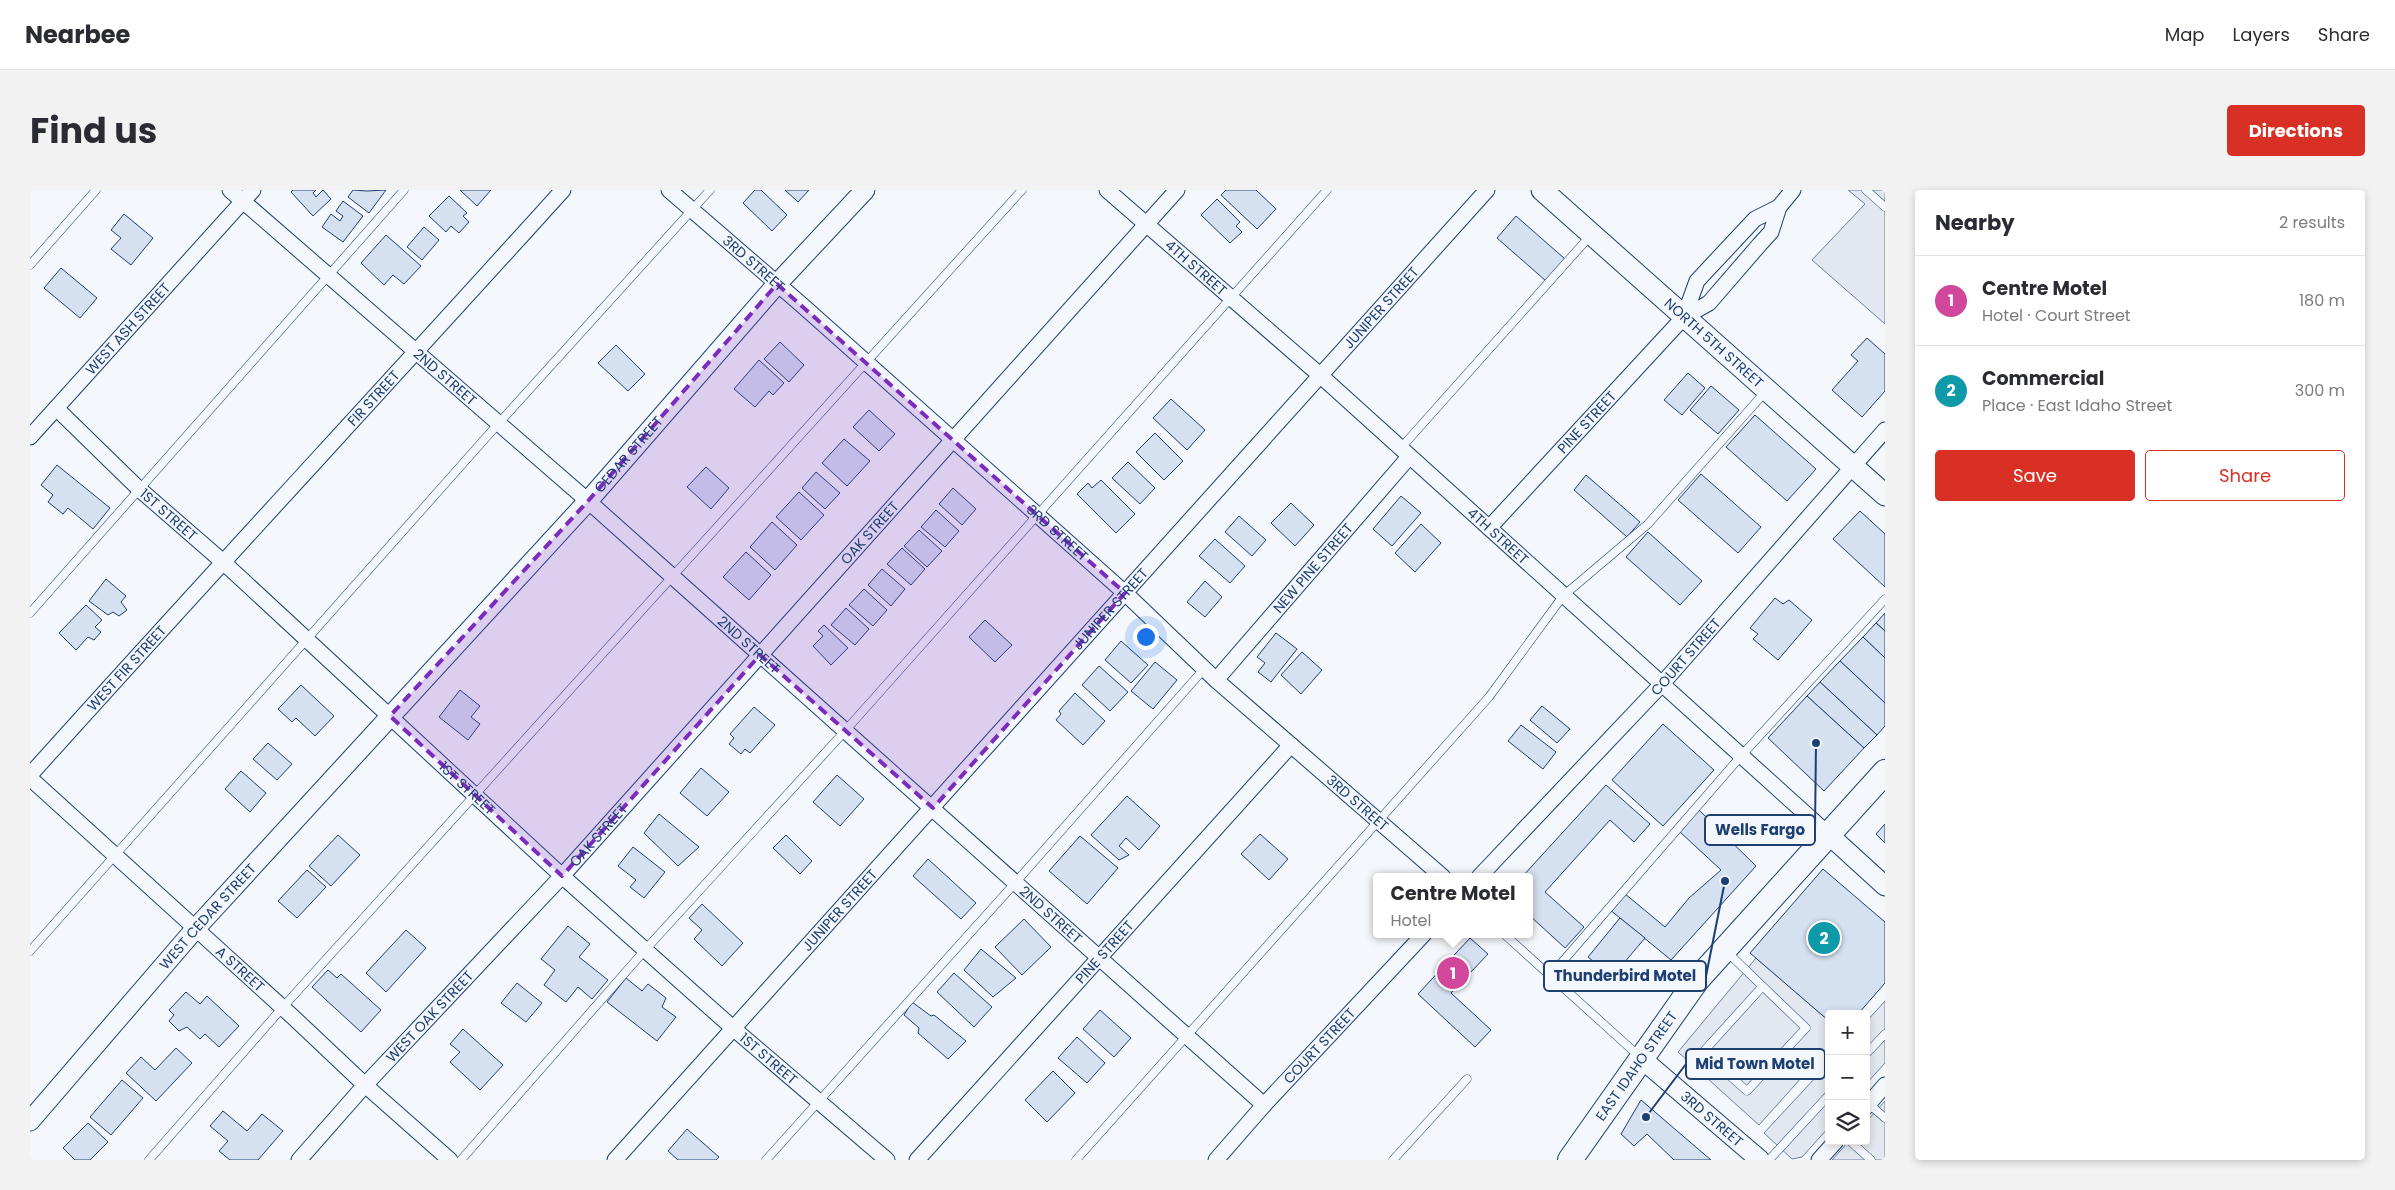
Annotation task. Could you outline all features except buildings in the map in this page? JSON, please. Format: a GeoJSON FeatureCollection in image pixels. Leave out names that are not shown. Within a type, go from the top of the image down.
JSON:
{"type":"FeatureCollection","features":[{"type":"Feature","properties":{"kind":"main road","name":"NORTH 5TH STREET"},"geometry":{"type":"LineString","coordinates":[[1542,190],[1885,495]]}},
{"type":"Feature","properties":{"kind":"main road","name":"EAST IDAHO STREET"},"geometry":{"type":"LineString","coordinates":[[1570,1160],[1697,980],[1885,772]]}},
{"type":"Feature","properties":{"kind":"street","name":"2ND STREET"},"geometry":{"type":"LineString","coordinates":[[230,190],[329,274],[416,353],[588,501],[1264,1105]]}},
{"type":"Feature","properties":{"kind":"street","name":"WEST ASH STREET"},"geometry":{"type":"LineString","coordinates":[[30,437],[253,190]]}},
{"type":"Feature","properties":{"kind":"street","name":"FIR STREET"},"geometry":{"type":"LineString","coordinates":[[222,561],[416,353],[563,190]]}},
{"type":"Feature","properties":{"kind":"street","name":"3RD STREET"},"geometry":{"type":"LineString","coordinates":[[669,190],[866,362],[1125,593],[1216,680],[1438,873]]}},
{"type":"Feature","properties":{"kind":"street","name":"CEDAR STREET"},"geometry":{"type":"LineString","coordinates":[[390,716],[588,501],[777,284],[865,190]]}},
{"type":"Feature","properties":{"kind":"street","name":"4TH STREET"},"geometry":{"type":"LineString","coordinates":[[1107,190],[1321,376],[1885,886]]}},
{"type":"Feature","properties":{"kind":"street","name":"OAK STREET"},"geometry":{"type":"LineString","coordinates":[[562,876],[1177,190]]}},
{"type":"Feature","properties":{"kind":"street","name":"JUNIPER STREET"},"geometry":{"type":"LineString","coordinates":[[615,1160],[1487,190]]}},
{"type":"Feature","properties":{"kind":"street","name":"PINE STREET"},"geometry":{"type":"LineString","coordinates":[[1684,316],[1697,282],[1755,219],[1779,207],[1794,190]]}},
{"type":"Feature","properties":{"kind":"street","name":"PINE STREET"},"geometry":{"type":"LineString","coordinates":[[1489,528],[1684,316],[1709,303],[1771,232],[1779,207]]}},
{"type":"Feature","properties":{"kind":"street","name":"1ST STREET"},"geometry":{"type":"LineString","coordinates":[[56,408],[138,488],[222,561],[562,876],[734,1029],[887,1160]]}},
{"type":"Feature","properties":{"kind":"street","name":"COURT STREET"},"geometry":{"type":"LineString","coordinates":[[1482,873],[1662,686],[1885,430]]}},
{"type":"Feature","properties":{"kind":"street","name":"NEW PINE STREET"},"geometry":{"type":"LineString","coordinates":[[1216,680],[1404,453]]}},
{"type":"Feature","properties":{"kind":"street","name":"WEST FIR STREET"},"geometry":{"type":"LineString","coordinates":[[30,776],[222,561]]}},
{"type":"Feature","properties":{"kind":"street","name":"WEST CEDAR STREET"},"geometry":{"type":"LineString","coordinates":[[30,1121],[196,928],[390,716]]}},
{"type":"Feature","properties":{"kind":"street","name":"PINE STREET"},"geometry":{"type":"LineString","coordinates":[[917,1160],[1291,745]]}},
{"type":"Feature","properties":{"kind":"street","name":"A STREET"},"geometry":{"type":"LineString","coordinates":[[30,776],[115,856],[283,1007],[365,1085],[450,1160]]}},
{"type":"Feature","properties":{"kind":"street","name":"WEST OAK STREET"},"geometry":{"type":"LineString","coordinates":[[299,1160],[365,1085],[562,876]]}},
{"type":"Feature","properties":{"kind":"street","name":"COURT STREET"},"geometry":{"type":"LineString","coordinates":[[1216,1160],[1264,1105],[1420,938]]}},
{"type":"Feature","properties":{"kind":"street","name":"3RD STREET"},"geometry":{"type":"LineString","coordinates":[[1642,1059],[1760,1160]]}},
{"type":"Feature","properties":{"kind":"street"},"geometry":{"type":"LineString","coordinates":[[1870,1103],[1885,1086]]}},
{"type":"Feature","properties":{"kind":"street"},"geometry":{"type":"LineString","coordinates":[[1819,1160],[1832,1145]]}},
{"type":"Feature","properties":{"kind":"lane"},"geometry":{"type":"LineString","coordinates":[[30,265],[96,190]]}},
{"type":"Feature","properties":{"kind":"lane"},"geometry":{"type":"LineString","coordinates":[[30,613],[138,488],[404,190]]}},
{"type":"Feature","properties":{"kind":"lane"},"geometry":{"type":"LineString","coordinates":[[30,952],[498,424],[710,190]]}},
{"type":"Feature","properties":{"kind":"lane"},"geometry":{"type":"LineString","coordinates":[[149,1160],[474,794],[673,577],[1022,190]]}},
{"type":"Feature","properties":{"kind":"lane"},"geometry":{"type":"LineString","coordinates":[[461,1160],[645,950],[845,731],[1327,190]]}},
{"type":"Feature","properties":{"kind":"lane"},"geometry":{"type":"LineString","coordinates":[[1866,190],[1885,207]]}},
{"type":"Feature","properties":{"kind":"lane"},"geometry":{"type":"LineString","coordinates":[[1404,453],[1592,234]]}},
{"type":"Feature","properties":{"kind":"lane"},"geometry":{"type":"LineString","coordinates":[[1076,1160],[1489,697],[1563,596],[1648,524],[1767,390]]}},
{"type":"Feature","properties":{"kind":"lane"},"geometry":{"type":"LineString","coordinates":[[1550,976],[1741,756],[1885,599]]}},
{"type":"Feature","properties":{"kind":"lane"},"geometry":{"type":"LineString","coordinates":[[766,1160],[1015,883],[1204,668]]}},
{"type":"Feature","properties":{"kind":"lane"},"geometry":{"type":"LineString","coordinates":[[1508,938],[1642,1059]]}},
{"type":"Feature","properties":{"kind":"lane"},"geometry":{"type":"LineString","coordinates":[[1724,950],[1762,986],[1806,1028],[1747,1092],[1703,1052],[1762,986]]}},
{"type":"Feature","properties":{"kind":"lane"},"geometry":{"type":"LineString","coordinates":[[1870,1050],[1885,1034]]}},
{"type":"Feature","properties":{"kind":"lane"},"geometry":{"type":"LineString","coordinates":[[1393,1160],[1467,1079]]}},
{"type":"Feature","properties":{"kind":"lane"},"geometry":{"type":"LineString","coordinates":[[1769,1160],[1825,1099]]}},
{"type":"Feature","properties":{"kind":"lane"},"geometry":{"type":"LineString","coordinates":[[1870,1107],[1885,1118]]}},
{"type":"Feature","properties":{"kind":"lane"},"geometry":{"type":"LineString","coordinates":[[1854,1145],[1871,1160]]}},
{"type":"Feature","properties":{"kind":"highlighted area"},"geometry":{"type":"Polygon","coordinates":[[[777,284],[1125,593],[933,808],[760,655],[562,876],[390,716],[588,501],[777,284]]]}},
{"type":"Feature","properties":{"kind":"shaded area"},"geometry":{"type":"Polygon","coordinates":[[[1848,190],[1885,190],[1885,324],[1812,260],[1865,204],[1848,190]]]}},
{"type":"Feature","properties":{"kind":"shaded area"},"geometry":{"type":"Polygon","coordinates":[[[1756,958],[1825,1018],[1825,1051],[1759,1125],[1678,1052],[1756,958]]]}},
{"type":"Feature","properties":{"kind":"shaded area"},"geometry":{"type":"Polygon","coordinates":[[[1885,1001],[1885,1063],[1870,1080],[1870,1055],[1870,1018],[1885,1001]]]}},
{"type":"Feature","properties":{"kind":"shaded area"},"geometry":{"type":"Polygon","coordinates":[[[1825,1067],[1825,1131],[1802,1157],[1792,1159],[1764,1133],[1825,1067]]]}},
{"type":"Feature","properties":{"kind":"shaded area"},"geometry":{"type":"Polygon","coordinates":[[[1885,1101],[1885,1160],[1832,1160],[1845,1145],[1870,1145],[1870,1118],[1885,1101]]]}},
{"type":"Feature","properties":{"kind":"place","name":"Wells Fargo"},"geometry":{"type":"Point","coordinates":[1816,743]}},
{"type":"Feature","properties":{"kind":"place","name":"Thunderbird Motel"},"geometry":{"type":"Point","coordinates":[1725,881]}},
{"type":"Feature","properties":{"kind":"place","name":"Commercial"},"geometry":{"type":"Point","coordinates":[1824,938]}},
{"type":"Feature","properties":{"kind":"place","name":"Centre Motel"},"geometry":{"type":"Point","coordinates":[1453,973]}},
{"type":"Feature","properties":{"kind":"place","name":"Mid Town Motel"},"geometry":{"type":"Point","coordinates":[1646,1117]}}]}
